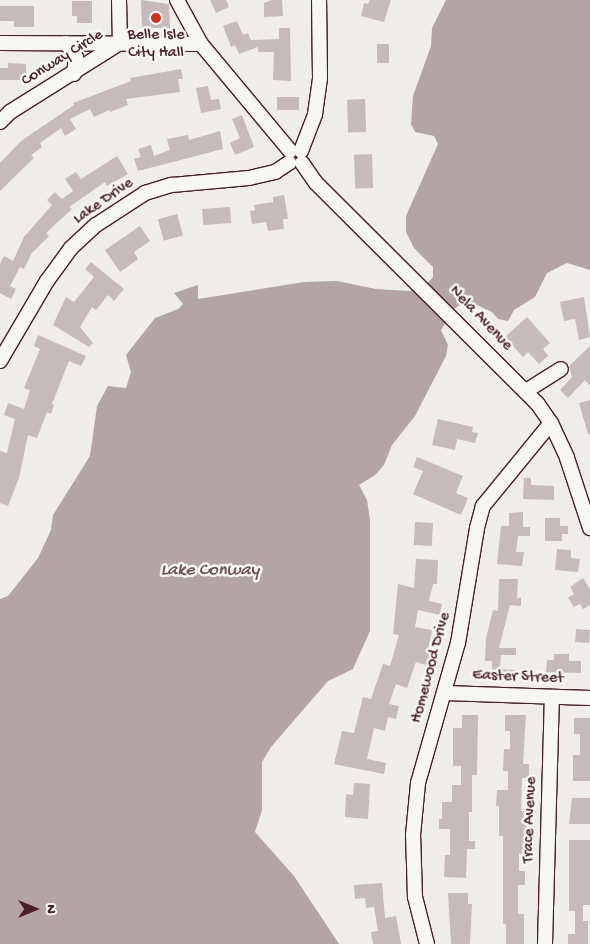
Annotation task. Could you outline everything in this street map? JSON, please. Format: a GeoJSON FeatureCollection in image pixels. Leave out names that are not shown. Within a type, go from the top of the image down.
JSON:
{"type":"FeatureCollection","features":[{"type":"Feature","properties":{"kind":"street"},"geometry":{"type":"LineString","coordinates":[[119,0],[120,43]]}},
{"type":"Feature","properties":{"kind":"street","name":"Nela Avenue"},"geometry":{"type":"LineString","coordinates":[[177,0],[201,44],[316,183],[416,278],[526,391],[551,423],[590,528]]}},
{"type":"Feature","properties":{"kind":"street"},"geometry":{"type":"LineString","coordinates":[[296,157],[315,114],[320,78],[319,0]]}},
{"type":"Feature","properties":{"kind":"street"},"geometry":{"type":"LineString","coordinates":[[0,43],[201,44]]}},
{"type":"Feature","properties":{"kind":"street"},"geometry":{"type":"LineString","coordinates":[[66,43],[76,57],[74,74]]}},
{"type":"Feature","properties":{"kind":"street","name":"Conway Circle"},"geometry":{"type":"LineString","coordinates":[[0,122],[10,112],[74,74],[120,43]]}},
{"type":"Feature","properties":{"kind":"street","name":"Lake Drive"},"geometry":{"type":"LineString","coordinates":[[0,361],[46,281],[71,248],[96,224],[145,194],[172,186],[249,178],[275,172],[296,157]]}},
{"type":"Feature","properties":{"kind":"street"},"geometry":{"type":"LineString","coordinates":[[526,391],[561,370]]}},
{"type":"Feature","properties":{"kind":"street","name":"Homewood Drive"},"geometry":{"type":"LineString","coordinates":[[427,944],[415,897],[413,835],[418,783],[460,634],[471,558],[484,506],[551,423]]}},
{"type":"Feature","properties":{"kind":"street","name":"Easter Street"},"geometry":{"type":"LineString","coordinates":[[444,693],[590,698]]}},
{"type":"Feature","properties":{"kind":"street","name":"Trace Avenue"},"geometry":{"type":"LineString","coordinates":[[545,944],[552,697]]}},
{"type":"Feature","properties":{"kind":"water","name":"Lake Conway"},"geometry":{"type":"Polygon","coordinates":[[[446,0],[590,0],[590,270],[567,263],[547,273],[535,297],[514,310],[508,321],[498,319],[492,312],[477,305],[460,305],[454,309],[441,330],[448,345],[446,356],[415,416],[392,445],[384,465],[375,475],[359,485],[367,500],[370,520],[370,631],[353,669],[328,681],[271,747],[262,762],[262,810],[255,832],[294,876],[339,944],[0,944],[0,599],[8,596],[38,558],[51,530],[53,515],[90,456],[97,406],[108,386],[126,388],[131,372],[126,355],[155,318],[178,309],[183,304],[174,293],[198,285],[198,299],[304,282],[337,281],[376,289],[410,291],[424,287],[433,277],[433,267],[414,248],[406,232],[406,216],[438,144],[434,136],[415,132],[411,124],[413,96],[431,46],[432,28],[446,0]]]}},
{"type":"Feature","properties":{"kind":"building","name":"Belle Isle City Hall"},"geometry":{"type":"Polygon","coordinates":[[[141,0],[169,4],[170,28],[142,28],[141,0]]]}},
{"type":"Feature","properties":{"kind":"building"},"geometry":{"type":"Polygon","coordinates":[[[210,0],[226,0],[229,7],[216,13],[210,0]]]}},
{"type":"Feature","properties":{"kind":"building"},"geometry":{"type":"Polygon","coordinates":[[[272,0],[282,0],[283,16],[264,17],[264,3],[272,0]]]}},
{"type":"Feature","properties":{"kind":"building"},"geometry":{"type":"Polygon","coordinates":[[[370,0],[391,0],[384,22],[361,16],[364,3],[368,4],[370,0]]]}},
{"type":"Feature","properties":{"kind":"building"},"geometry":{"type":"Polygon","coordinates":[[[72,1],[92,1],[92,23],[77,23],[77,16],[72,16],[72,1]]]}},
{"type":"Feature","properties":{"kind":"building"},"geometry":{"type":"Polygon","coordinates":[[[0,6],[34,6],[34,27],[14,27],[14,21],[0,21],[0,6]]]}},
{"type":"Feature","properties":{"kind":"building"},"geometry":{"type":"Polygon","coordinates":[[[237,21],[243,35],[248,33],[251,40],[279,39],[279,28],[290,28],[291,81],[273,80],[274,52],[258,52],[258,47],[239,54],[235,45],[231,47],[223,26],[237,21]]]}},
{"type":"Feature","properties":{"kind":"building"},"geometry":{"type":"Polygon","coordinates":[[[377,44],[389,44],[389,63],[377,63],[377,44]]]}},
{"type":"Feature","properties":{"kind":"building"},"geometry":{"type":"Polygon","coordinates":[[[8,63],[26,64],[26,80],[0,80],[0,68],[8,68],[8,63]]]}},
{"type":"Feature","properties":{"kind":"building"},"geometry":{"type":"Polygon","coordinates":[[[181,69],[183,79],[178,79],[180,92],[126,99],[128,105],[110,112],[109,110],[94,117],[90,109],[70,119],[76,129],[65,136],[61,128],[40,143],[42,147],[31,155],[34,158],[0,191],[0,163],[21,141],[74,105],[73,103],[131,81],[130,78],[181,69]]]}},
{"type":"Feature","properties":{"kind":"building"},"geometry":{"type":"Polygon","coordinates":[[[208,86],[211,100],[219,99],[221,109],[201,113],[196,88],[208,86]]]}},
{"type":"Feature","properties":{"kind":"building"},"geometry":{"type":"Polygon","coordinates":[[[277,97],[299,97],[299,110],[277,110],[277,97]]]}},
{"type":"Feature","properties":{"kind":"building"},"geometry":{"type":"Polygon","coordinates":[[[365,99],[366,132],[348,133],[347,100],[365,99]]]}},
{"type":"Feature","properties":{"kind":"building"},"geometry":{"type":"Polygon","coordinates":[[[242,115],[254,147],[235,155],[230,143],[240,138],[232,119],[242,115]]]}},
{"type":"Feature","properties":{"kind":"building"},"geometry":{"type":"Polygon","coordinates":[[[220,131],[223,149],[138,171],[134,159],[141,157],[138,149],[151,145],[154,156],[170,150],[167,139],[188,135],[189,140],[220,131]]]}},
{"type":"Feature","properties":{"kind":"building"},"geometry":{"type":"Polygon","coordinates":[[[372,154],[373,188],[355,189],[354,155],[372,154]]]}},
{"type":"Feature","properties":{"kind":"building"},"geometry":{"type":"Polygon","coordinates":[[[117,156],[128,174],[107,186],[105,182],[69,207],[72,209],[46,233],[49,236],[32,253],[24,269],[20,267],[10,286],[16,289],[11,299],[0,293],[0,264],[4,256],[13,261],[24,237],[52,205],[47,200],[55,192],[62,199],[73,191],[65,179],[76,172],[81,179],[117,156]]]}},
{"type":"Feature","properties":{"kind":"building"},"geometry":{"type":"Polygon","coordinates":[[[284,195],[288,219],[283,219],[284,229],[268,231],[266,222],[252,224],[250,211],[255,210],[254,205],[273,202],[273,197],[284,195]]]}},
{"type":"Feature","properties":{"kind":"building"},"geometry":{"type":"Polygon","coordinates":[[[230,207],[231,223],[203,225],[202,209],[230,207]]]}},
{"type":"Feature","properties":{"kind":"building"},"geometry":{"type":"Polygon","coordinates":[[[177,214],[183,235],[164,241],[158,220],[177,214]]]}},
{"type":"Feature","properties":{"kind":"building"},"geometry":{"type":"Polygon","coordinates":[[[140,226],[150,241],[134,252],[138,259],[120,272],[105,250],[140,226]]]}},
{"type":"Feature","properties":{"kind":"building"},"geometry":{"type":"Polygon","coordinates":[[[91,262],[124,289],[114,301],[108,295],[96,310],[92,307],[80,327],[93,343],[89,347],[53,325],[66,297],[74,302],[94,277],[85,269],[91,262]]]}},
{"type":"Feature","properties":{"kind":"building"},"geometry":{"type":"Polygon","coordinates":[[[584,297],[590,337],[579,340],[575,319],[564,321],[560,302],[584,297]]]}},
{"type":"Feature","properties":{"kind":"building"},"geometry":{"type":"Polygon","coordinates":[[[527,317],[550,343],[543,349],[548,356],[539,364],[528,352],[523,357],[505,337],[527,317]]]}},
{"type":"Feature","properties":{"kind":"building"},"geometry":{"type":"Polygon","coordinates":[[[38,335],[86,356],[81,366],[69,361],[52,404],[54,405],[51,414],[47,412],[37,438],[28,435],[19,478],[8,506],[0,503],[0,451],[7,453],[15,419],[4,415],[8,403],[24,409],[30,390],[24,388],[40,349],[34,346],[38,335]]]}},
{"type":"Feature","properties":{"kind":"building"},"geometry":{"type":"Polygon","coordinates":[[[590,346],[590,386],[585,380],[568,398],[560,390],[572,377],[569,366],[590,346]]]}},
{"type":"Feature","properties":{"kind":"building"},"geometry":{"type":"Polygon","coordinates":[[[590,400],[590,434],[588,434],[579,403],[590,400]]]}},
{"type":"Feature","properties":{"kind":"building"},"geometry":{"type":"Polygon","coordinates":[[[438,419],[473,427],[472,432],[478,433],[475,443],[457,439],[455,450],[432,445],[438,419]]]}},
{"type":"Feature","properties":{"kind":"building"},"geometry":{"type":"Polygon","coordinates":[[[417,457],[463,476],[456,493],[468,498],[461,515],[413,494],[423,471],[413,467],[417,457]]]}},
{"type":"Feature","properties":{"kind":"building"},"geometry":{"type":"Polygon","coordinates":[[[524,478],[531,478],[531,485],[554,486],[554,500],[523,499],[524,478]]]}},
{"type":"Feature","properties":{"kind":"building"},"geometry":{"type":"Polygon","coordinates":[[[523,512],[523,527],[530,527],[530,536],[518,536],[516,552],[524,552],[522,566],[497,564],[501,526],[509,526],[509,513],[523,512]]]}},
{"type":"Feature","properties":{"kind":"building"},"geometry":{"type":"Polygon","coordinates":[[[545,518],[560,518],[560,526],[568,526],[568,534],[562,534],[562,541],[545,541],[545,518]]]}},
{"type":"Feature","properties":{"kind":"building"},"geometry":{"type":"Polygon","coordinates":[[[415,522],[433,523],[432,546],[414,545],[415,522]]]}},
{"type":"Feature","properties":{"kind":"building"},"geometry":{"type":"Polygon","coordinates":[[[557,549],[571,550],[571,558],[580,559],[578,572],[555,570],[557,549]]]}},
{"type":"Feature","properties":{"kind":"building"},"geometry":{"type":"Polygon","coordinates":[[[416,559],[438,560],[437,584],[433,584],[429,601],[442,604],[440,615],[418,610],[415,627],[432,630],[428,651],[433,652],[429,666],[416,662],[407,688],[396,684],[389,704],[399,706],[396,719],[388,717],[385,731],[374,728],[367,759],[386,763],[384,774],[334,764],[342,731],[354,733],[363,697],[371,699],[383,664],[390,666],[399,635],[393,634],[398,584],[414,588],[416,559]]]}},
{"type":"Feature","properties":{"kind":"building"},"geometry":{"type":"Polygon","coordinates":[[[583,578],[590,589],[590,605],[583,609],[580,604],[574,607],[568,598],[574,594],[570,587],[583,578]]]}},
{"type":"Feature","properties":{"kind":"building"},"geometry":{"type":"Polygon","coordinates":[[[499,579],[518,579],[517,598],[521,598],[521,606],[510,605],[499,648],[516,648],[516,655],[501,655],[500,669],[515,670],[515,682],[492,681],[492,661],[485,661],[486,638],[493,610],[498,611],[499,579]]]}},
{"type":"Feature","properties":{"kind":"building"},"geometry":{"type":"Polygon","coordinates":[[[576,629],[590,630],[589,643],[575,642],[576,629]]]}},
{"type":"Feature","properties":{"kind":"building"},"geometry":{"type":"Polygon","coordinates":[[[554,654],[569,654],[569,661],[581,661],[581,673],[546,672],[547,660],[554,660],[554,654]]]}},
{"type":"Feature","properties":{"kind":"building"},"geometry":{"type":"Polygon","coordinates":[[[462,715],[478,715],[477,775],[472,775],[472,812],[469,812],[469,841],[475,841],[475,849],[467,849],[466,878],[444,877],[445,855],[450,855],[450,829],[439,829],[439,819],[442,819],[442,802],[452,802],[452,785],[461,785],[461,766],[453,766],[453,728],[462,728],[462,715]]]}},
{"type":"Feature","properties":{"kind":"building"},"geometry":{"type":"Polygon","coordinates":[[[505,715],[526,715],[523,764],[529,764],[529,778],[522,778],[521,811],[526,811],[527,854],[519,854],[519,871],[525,871],[525,885],[518,885],[518,914],[524,914],[524,944],[506,944],[506,924],[503,924],[503,836],[499,836],[499,806],[496,806],[497,790],[508,790],[508,771],[503,771],[504,749],[510,749],[510,731],[505,731],[505,715]]]}},
{"type":"Feature","properties":{"kind":"building"},"geometry":{"type":"Polygon","coordinates":[[[574,718],[590,718],[590,781],[573,781],[573,755],[580,755],[580,734],[574,734],[574,718]]]}},
{"type":"Feature","properties":{"kind":"building"},"geometry":{"type":"Polygon","coordinates":[[[354,783],[370,784],[368,819],[345,817],[346,794],[353,795],[354,783]]]}},
{"type":"Feature","properties":{"kind":"building"},"geometry":{"type":"Polygon","coordinates":[[[572,798],[590,798],[590,824],[569,824],[572,798]]]}},
{"type":"Feature","properties":{"kind":"building"},"geometry":{"type":"Polygon","coordinates":[[[569,840],[590,840],[590,905],[583,905],[583,921],[588,921],[588,944],[568,944],[568,934],[575,934],[575,911],[569,911],[569,840]]]}},
{"type":"Feature","properties":{"kind":"building"},"geometry":{"type":"Polygon","coordinates":[[[382,883],[385,918],[396,916],[401,944],[373,944],[371,932],[378,931],[374,907],[366,908],[365,898],[355,899],[354,885],[382,883]]]}},
{"type":"Feature","properties":{"kind":"building"},"geometry":{"type":"Polygon","coordinates":[[[448,893],[468,893],[468,904],[472,904],[470,944],[451,944],[448,893]]]}},
{"type":"Feature","properties":{"kind":"place","name":"Belle Isle City Hall"},"geometry":{"type":"Point","coordinates":[156,18]}}]}
